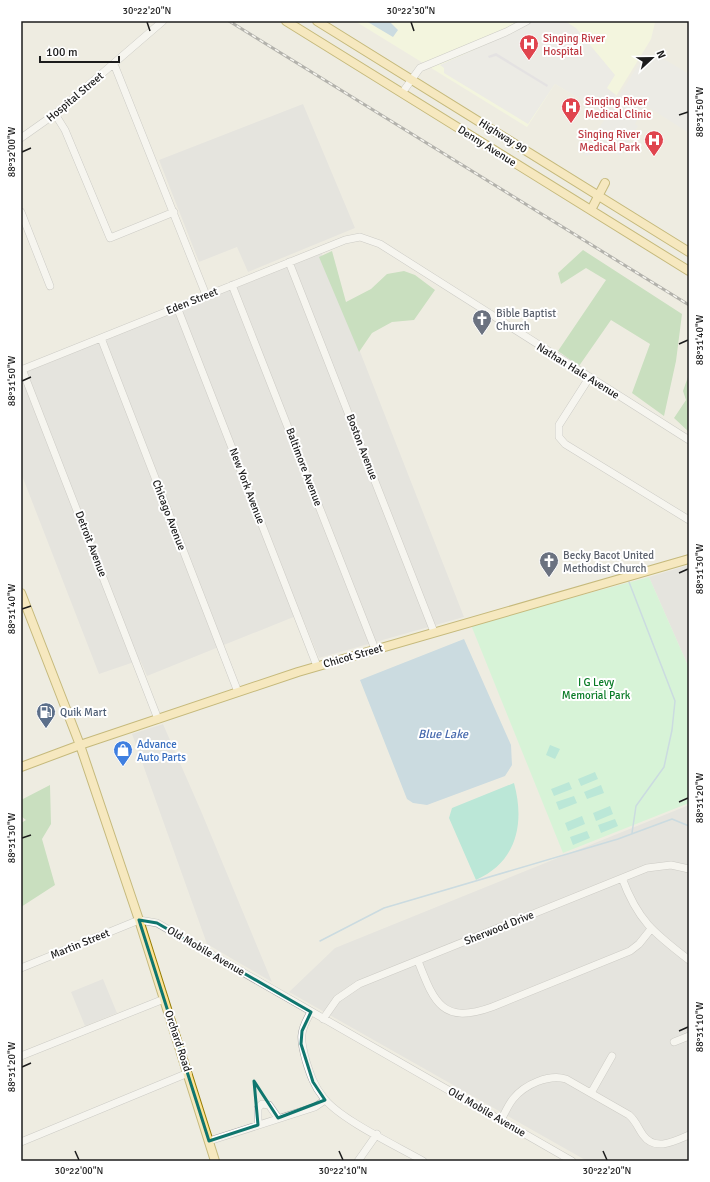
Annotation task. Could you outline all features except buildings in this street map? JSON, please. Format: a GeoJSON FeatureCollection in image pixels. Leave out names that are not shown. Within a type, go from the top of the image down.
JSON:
{"type":"FeatureCollection","features":[{"type":"Feature","properties":{"kind":"main road","name":"Denny Avenue"},"geometry":{"type":"LineString","coordinates":[[286,21],[689,271]]}},
{"type":"Feature","properties":{"kind":"main road","name":"Highway 90"},"geometry":{"type":"LineString","coordinates":[[317,21],[689,252]]}},
{"type":"Feature","properties":{"kind":"main road"},"geometry":{"type":"LineString","coordinates":[[591,210],[606,183]]}},
{"type":"Feature","properties":{"kind":"main road","name":"Chicot Street"},"geometry":{"type":"LineString","coordinates":[[21,768],[80,745],[317,666],[689,559]]}},
{"type":"Feature","properties":{"kind":"main road"},"geometry":{"type":"LineString","coordinates":[[21,593],[80,745],[139,920]]}},
{"type":"Feature","properties":{"kind":"main road","name":"Orchard Road"},"geometry":{"type":"LineString","coordinates":[[139,920],[216,1161]]}},
{"type":"Feature","properties":{"kind":"street","name":"Hospital Street"},"geometry":{"type":"LineString","coordinates":[[21,138],[55,114],[163,21]]}},
{"type":"Feature","properties":{"kind":"street"},"geometry":{"type":"LineString","coordinates":[[402,94],[420,68],[506,32],[527,21]]}},
{"type":"Feature","properties":{"kind":"street"},"geometry":{"type":"LineString","coordinates":[[114,64],[206,295]]}},
{"type":"Feature","properties":{"kind":"street"},"geometry":{"type":"LineString","coordinates":[[55,114],[65,130],[110,238],[174,212]]}},
{"type":"Feature","properties":{"kind":"street"},"geometry":{"type":"LineString","coordinates":[[21,212],[50,286]]}},
{"type":"Feature","properties":{"kind":"street","name":"Eden Street"},"geometry":{"type":"LineString","coordinates":[[22,370],[345,240],[355,237],[364,238]]}},
{"type":"Feature","properties":{"kind":"street","name":"Nathan Hale Avenue"},"geometry":{"type":"LineString","coordinates":[[364,238],[380,244],[589,378],[689,440]]}},
{"type":"Feature","properties":{"kind":"street","name":"Boston Avenue"},"geometry":{"type":"LineString","coordinates":[[289,262],[434,632]]}},
{"type":"Feature","properties":{"kind":"street","name":"Baltimore Avenue"},"geometry":{"type":"LineString","coordinates":[[232,285],[375,649]]}},
{"type":"Feature","properties":{"kind":"street","name":"New York Avenue"},"geometry":{"type":"LineString","coordinates":[[177,307],[317,666]]}},
{"type":"Feature","properties":{"kind":"street","name":"Chicago Avenue"},"geometry":{"type":"LineString","coordinates":[[101,338],[238,692]]}},
{"type":"Feature","properties":{"kind":"street","name":"Detroit Avenue"},"geometry":{"type":"LineString","coordinates":[[22,370],[158,719]]}},
{"type":"Feature","properties":{"kind":"street"},"geometry":{"type":"LineString","coordinates":[[589,378],[563,418],[558,434],[566,444],[689,520]]}},
{"type":"Feature","properties":{"kind":"street","name":"Sherwood Drive"},"geometry":{"type":"LineString","coordinates":[[323,1019],[337,999],[352,988],[655,866],[671,866],[689,869]]}},
{"type":"Feature","properties":{"kind":"street"},"geometry":{"type":"LineString","coordinates":[[622,878],[632,903],[651,929],[689,960]]}},
{"type":"Feature","properties":{"kind":"street","name":"Martin Street"},"geometry":{"type":"LineString","coordinates":[[21,968],[139,920]]}},
{"type":"Feature","properties":{"kind":"street","name":"Old Mobile Avenue"},"geometry":{"type":"LineString","coordinates":[[139,920],[157,923],[572,1161]]}},
{"type":"Feature","properties":{"kind":"street"},"geometry":{"type":"LineString","coordinates":[[418,961],[431,993],[439,1004],[451,1011],[471,1013],[492,1007],[630,951],[639,944],[651,929]]}},
{"type":"Feature","properties":{"kind":"street"},"geometry":{"type":"LineString","coordinates":[[21,1056],[164,999]]}},
{"type":"Feature","properties":{"kind":"street"},"geometry":{"type":"LineString","coordinates":[[311,1012],[302,1031],[302,1044],[313,1082],[325,1100],[345,1117],[423,1161]]}},
{"type":"Feature","properties":{"kind":"street"},"geometry":{"type":"LineString","coordinates":[[674,1042],[689,1036]]}},
{"type":"Feature","properties":{"kind":"street"},"geometry":{"type":"LineString","coordinates":[[591,1093],[612,1056]]}},
{"type":"Feature","properties":{"kind":"street"},"geometry":{"type":"LineString","coordinates":[[21,1142],[188,1073]]}},
{"type":"Feature","properties":{"kind":"street"},"geometry":{"type":"LineString","coordinates":[[501,1120],[517,1094],[551,1077],[566,1080],[633,1118],[649,1142],[666,1144],[689,1135]]}},
{"type":"Feature","properties":{"kind":"street"},"geometry":{"type":"LineString","coordinates":[[209,1141],[315,1107],[325,1100]]}},
{"type":"Feature","properties":{"kind":"street"},"geometry":{"type":"LineString","coordinates":[[258,1125],[258,1108],[262,1104],[269,1106],[278,1118]]}},
{"type":"Feature","properties":{"kind":"street"},"geometry":{"type":"LineString","coordinates":[[358,1161],[377,1134]]}},
{"type":"Feature","properties":{"kind":"highlighted area"},"geometry":{"type":"Polygon","coordinates":[[[139,920],[157,923],[311,1012],[302,1031],[301,1044],[313,1082],[325,1100],[278,1118],[254,1081],[258,1125],[209,1141],[139,920]]]}},
{"type":"Feature","properties":{"kind":"shaded area","name":"Singing River Hospital"},"geometry":{"type":"Polygon","coordinates":[[[355,21],[657,21],[655,22],[651,39],[605,114],[555,84],[527,127],[355,21]]]}},
{"type":"Feature","properties":{"kind":"shaded area"},"geometry":{"type":"Polygon","coordinates":[[[533,21],[565,21],[576,28],[615,75],[607,88],[616,95],[605,114],[555,84],[528,124],[444,73],[444,68],[440,65],[514,32],[533,21]]]}},
{"type":"Feature","properties":{"kind":"shaded area"},"geometry":{"type":"Polygon","coordinates":[[[496,53],[548,85],[547,87],[496,56],[489,58],[488,56],[496,53]]]}},
{"type":"Feature","properties":{"kind":"shaded area"},"geometry":{"type":"Polygon","coordinates":[[[654,53],[689,74],[689,133],[645,105],[635,124],[638,126],[620,156],[608,148],[600,154],[597,152],[587,156],[583,154],[645,54],[651,58],[654,53]]]}},
{"type":"Feature","properties":{"kind":"shaded area"},"geometry":{"type":"Polygon","coordinates":[[[303,104],[355,228],[248,272],[237,247],[199,262],[159,160],[303,104]]]}},
{"type":"Feature","properties":{"kind":"shaded area"},"geometry":{"type":"Polygon","coordinates":[[[321,252],[464,617],[319,658],[301,614],[147,676],[140,660],[99,674],[21,473],[21,374],[321,252]]]}},
{"type":"Feature","properties":{"kind":"shaded area"},"geometry":{"type":"Polygon","coordinates":[[[689,565],[689,668],[649,577],[689,565]]]}},
{"type":"Feature","properties":{"kind":"shaded area"},"geometry":{"type":"Polygon","coordinates":[[[163,724],[272,982],[207,944],[132,734],[163,724]]]}},
{"type":"Feature","properties":{"kind":"shaded area"},"geometry":{"type":"Polygon","coordinates":[[[550,745],[560,749],[555,759],[546,755],[550,745]]]}},
{"type":"Feature","properties":{"kind":"shaded area"},"geometry":{"type":"Polygon","coordinates":[[[595,772],[598,779],[581,786],[578,779],[595,772]]]}},
{"type":"Feature","properties":{"kind":"shaded area"},"geometry":{"type":"Polygon","coordinates":[[[569,782],[572,789],[554,796],[551,789],[569,782]]]}},
{"type":"Feature","properties":{"kind":"shaded area"},"geometry":{"type":"Polygon","coordinates":[[[514,783],[517,798],[518,827],[514,840],[509,852],[501,863],[490,872],[476,880],[449,818],[452,808],[514,783]]]}},
{"type":"Feature","properties":{"kind":"shaded area"},"geometry":{"type":"Polygon","coordinates":[[[601,785],[604,793],[587,799],[584,792],[601,785]]]}},
{"type":"Feature","properties":{"kind":"shaded area"},"geometry":{"type":"Polygon","coordinates":[[[574,796],[577,803],[559,810],[556,802],[574,796]]]}},
{"type":"Feature","properties":{"kind":"shaded area"},"geometry":{"type":"Polygon","coordinates":[[[689,805],[689,1161],[587,1161],[289,992],[335,948],[689,805]]]}},
{"type":"Feature","properties":{"kind":"shaded area"},"geometry":{"type":"Polygon","coordinates":[[[610,806],[613,814],[596,821],[593,813],[610,806]]]}},
{"type":"Feature","properties":{"kind":"shaded area"},"geometry":{"type":"Polygon","coordinates":[[[582,816],[585,824],[568,831],[565,823],[582,816]]]}},
{"type":"Feature","properties":{"kind":"shaded area"},"geometry":{"type":"Polygon","coordinates":[[[615,819],[618,826],[601,833],[598,825],[615,819]]]}},
{"type":"Feature","properties":{"kind":"shaded area"},"geometry":{"type":"Polygon","coordinates":[[[587,831],[590,838],[573,845],[570,837],[587,831]]]}},
{"type":"Feature","properties":{"kind":"shaded area"},"geometry":{"type":"Polygon","coordinates":[[[103,979],[117,1013],[85,1026],[71,992],[103,979]]]}},
{"type":"Feature","properties":{"kind":"green space"},"geometry":{"type":"Polygon","coordinates":[[[583,250],[682,314],[676,361],[664,416],[632,393],[650,344],[611,320],[579,366],[558,351],[606,280],[586,268],[561,284],[558,273],[583,250]]]}},
{"type":"Feature","properties":{"kind":"green space"},"geometry":{"type":"Polygon","coordinates":[[[332,251],[346,302],[371,289],[387,274],[404,271],[415,275],[435,290],[414,320],[392,322],[372,333],[359,352],[319,257],[332,251]]]}},
{"type":"Feature","properties":{"kind":"green space"},"geometry":{"type":"Polygon","coordinates":[[[689,374],[689,432],[674,418],[686,400],[683,391],[689,374]]]}},
{"type":"Feature","properties":{"kind":"green space","name":"I G Levy Memorial Park"},"geometry":{"type":"Polygon","coordinates":[[[649,577],[689,668],[689,803],[563,853],[471,625],[649,577]]]}},
{"type":"Feature","properties":{"kind":"green space"},"geometry":{"type":"Polygon","coordinates":[[[50,785],[51,824],[42,839],[55,885],[21,907],[21,823],[26,820],[21,816],[21,800],[50,785]]]}},
{"type":"Feature","properties":{"kind":"water"},"geometry":{"type":"Polygon","coordinates":[[[366,21],[389,21],[398,30],[393,37],[366,21]]]}},
{"type":"Feature","properties":{"kind":"water","name":"Blue Lake"},"geometry":{"type":"Polygon","coordinates":[[[464,639],[511,745],[512,765],[505,776],[427,805],[413,803],[407,799],[360,680],[464,639]]]}},
{"type":"Feature","properties":{"kind":"waterway"},"geometry":{"type":"LineString","coordinates":[[629,582],[675,701],[672,730],[664,767],[636,806],[632,833]]}},
{"type":"Feature","properties":{"kind":"waterway"},"geometry":{"type":"LineString","coordinates":[[320,941],[384,908],[618,839],[672,819],[689,826]]}},
{"type":"Feature","properties":{"kind":"railway"},"geometry":{"type":"LineString","coordinates":[[229,21],[689,305]]}},
{"type":"Feature","properties":{"kind":"place","name":"Singing River Hospital"},"geometry":{"type":"Point","coordinates":[529,61]}},
{"type":"Feature","properties":{"kind":"place","name":"Singing River Medical Clinic"},"geometry":{"type":"Point","coordinates":[571,124]}},
{"type":"Feature","properties":{"kind":"place","name":"Singing River Medical Park"},"geometry":{"type":"Point","coordinates":[654,157]}},
{"type":"Feature","properties":{"kind":"place","name":"Bible Baptist Church"},"geometry":{"type":"Point","coordinates":[482,336]}},
{"type":"Feature","properties":{"kind":"place","name":"Becky Bacot United Methodist Church"},"geometry":{"type":"Point","coordinates":[549,578]}},
{"type":"Feature","properties":{"kind":"place","name":"Quik Mart"},"geometry":{"type":"Point","coordinates":[46,729]}},
{"type":"Feature","properties":{"kind":"place","name":"Advance Auto Parts"},"geometry":{"type":"Point","coordinates":[123,767]}}]}
